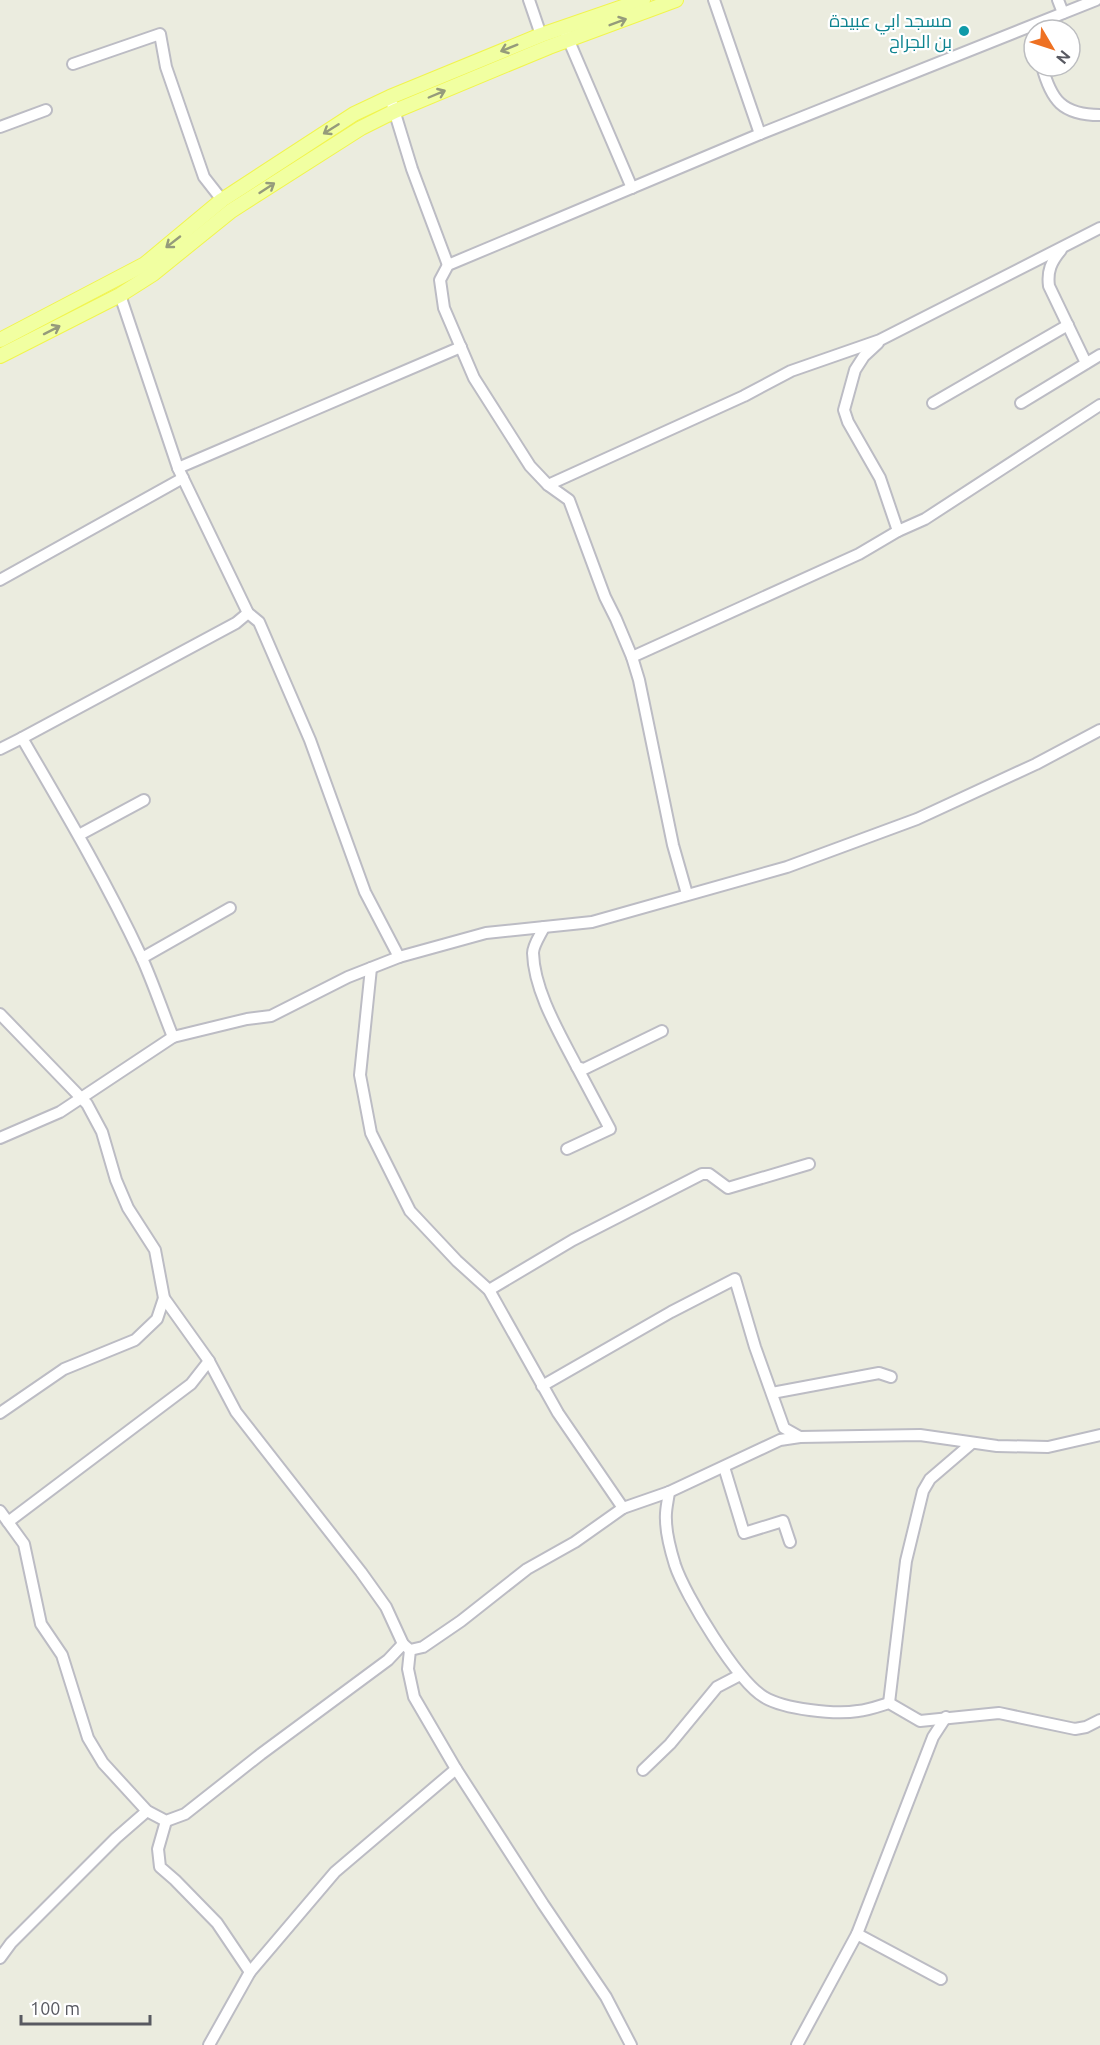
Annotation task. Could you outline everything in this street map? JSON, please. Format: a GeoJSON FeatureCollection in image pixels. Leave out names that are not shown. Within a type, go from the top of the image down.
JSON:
{"type":"FeatureCollection","features":[{"type":"Feature","properties":{"kind":"main road"},"geometry":{"type":"LineString","coordinates":[[0,356],[120,295],[153,274],[227,205],[361,128],[394,111],[643,0]]}},
{"type":"Feature","properties":{"kind":"main road"},"geometry":{"type":"LineString","coordinates":[[0,340],[145,264],[354,114],[541,35],[566,34],[676,0]]}},
{"type":"Feature","properties":{"kind":"main road"},"geometry":{"type":"LineString","coordinates":[[354,114],[361,128]]}},
{"type":"Feature","properties":{"kind":"street"},"geometry":{"type":"LineString","coordinates":[[529,0],[541,35]]}},
{"type":"Feature","properties":{"kind":"street"},"geometry":{"type":"LineString","coordinates":[[714,0],[760,134]]}},
{"type":"Feature","properties":{"kind":"street"},"geometry":{"type":"LineString","coordinates":[[1058,0],[1064,13]]}},
{"type":"Feature","properties":{"kind":"street"},"geometry":{"type":"LineString","coordinates":[[1055,18],[1096,0]]}},
{"type":"Feature","properties":{"kind":"street"},"geometry":{"type":"LineString","coordinates":[[73,64],[160,34],[166,67],[204,177],[227,205]]}},
{"type":"Feature","properties":{"kind":"street"},"geometry":{"type":"LineString","coordinates":[[566,34],[632,188]]}},
{"type":"Feature","properties":{"kind":"street"},"geometry":{"type":"LineString","coordinates":[[687,894],[673,845],[639,680],[616,619],[604,597],[569,500],[548,485],[530,466],[480,388],[444,308],[440,280],[448,265],[760,134],[1022,35]]}},
{"type":"Feature","properties":{"kind":"street"},"geometry":{"type":"LineString","coordinates":[[1045,78],[1048,88],[1059,103],[1076,112],[1100,115]]}},
{"type":"Feature","properties":{"kind":"street"},"geometry":{"type":"LineString","coordinates":[[390,97],[412,169],[448,265]]}},
{"type":"Feature","properties":{"kind":"street"},"geometry":{"type":"LineString","coordinates":[[0,127],[46,110]]}},
{"type":"Feature","properties":{"kind":"street"},"geometry":{"type":"LineString","coordinates":[[548,485],[736,400],[791,371],[880,340],[1100,228]]}},
{"type":"Feature","properties":{"kind":"street"},"geometry":{"type":"LineString","coordinates":[[1063,247],[1051,262],[1048,275],[1049,286],[1086,363]]}},
{"type":"Feature","properties":{"kind":"street"},"geometry":{"type":"LineString","coordinates":[[120,295],[180,473],[248,613],[259,622],[310,740],[365,892],[399,957]]}},
{"type":"Feature","properties":{"kind":"street"},"geometry":{"type":"LineString","coordinates":[[933,403],[1068,325]]}},
{"type":"Feature","properties":{"kind":"street"},"geometry":{"type":"LineString","coordinates":[[880,340],[864,356],[855,370],[844,411],[880,478],[897,531]]}},
{"type":"Feature","properties":{"kind":"street"},"geometry":{"type":"LineString","coordinates":[[0,580],[180,473],[461,347]]}},
{"type":"Feature","properties":{"kind":"street"},"geometry":{"type":"LineString","coordinates":[[1021,403],[1100,355]]}},
{"type":"Feature","properties":{"kind":"street"},"geometry":{"type":"LineString","coordinates":[[632,657],[859,554],[897,531],[925,519],[1100,405]]}},
{"type":"Feature","properties":{"kind":"street"},"geometry":{"type":"LineString","coordinates":[[0,749],[236,622],[248,613]]}},
{"type":"Feature","properties":{"kind":"street"},"geometry":{"type":"LineString","coordinates":[[0,1138],[60,1112],[172,1037],[247,1018],[271,1016],[348,977],[399,957],[486,933],[592,922],[787,867],[917,819],[1036,764],[1100,730]]}},
{"type":"Feature","properties":{"kind":"street"},"geometry":{"type":"LineString","coordinates":[[22,738],[79,835],[142,958],[172,1037]]}},
{"type":"Feature","properties":{"kind":"street"},"geometry":{"type":"LineString","coordinates":[[79,835],[144,800]]}},
{"type":"Feature","properties":{"kind":"street"},"geometry":{"type":"LineString","coordinates":[[142,958],[230,908]]}},
{"type":"Feature","properties":{"kind":"street"},"geometry":{"type":"LineString","coordinates":[[544,927],[533,951],[540,987],[553,1019],[610,1129],[567,1149]]}},
{"type":"Feature","properties":{"kind":"street"},"geometry":{"type":"LineString","coordinates":[[371,968],[360,1075],[371,1133],[410,1211],[457,1261],[489,1290],[558,1413],[623,1508]]}},
{"type":"Feature","properties":{"kind":"street"},"geometry":{"type":"LineString","coordinates":[[0,1014],[87,1104],[102,1132],[128,1209],[155,1250],[164,1298],[210,1361],[236,1412],[386,1607],[407,1647],[408,1669],[414,1697],[456,1769],[606,1997],[631,2045]]}},
{"type":"Feature","properties":{"kind":"street"},"geometry":{"type":"LineString","coordinates":[[577,1067],[584,1069],[662,1031]]}},
{"type":"Feature","properties":{"kind":"street"},"geometry":{"type":"LineString","coordinates":[[489,1290],[573,1240],[702,1174],[709,1174],[728,1188],[809,1164]]}},
{"type":"Feature","properties":{"kind":"street"},"geometry":{"type":"LineString","coordinates":[[542,1386],[671,1312],[735,1279],[755,1347],[784,1428],[800,1437]]}},
{"type":"Feature","properties":{"kind":"street"},"geometry":{"type":"LineString","coordinates":[[0,1413],[64,1369],[135,1340],[158,1319],[164,1298]]}},
{"type":"Feature","properties":{"kind":"street"},"geometry":{"type":"LineString","coordinates":[[9,1522],[190,1384],[210,1361]]}},
{"type":"Feature","properties":{"kind":"street"},"geometry":{"type":"LineString","coordinates":[[772,1393],[879,1373],[891,1377]]}},
{"type":"Feature","properties":{"kind":"street"},"geometry":{"type":"LineString","coordinates":[[0,1511],[24,1544],[41,1624],[62,1655],[88,1738],[103,1763],[147,1811],[166,1821],[185,1814],[261,1754],[407,1647],[423,1647],[461,1622],[527,1569],[575,1542],[623,1508],[669,1492],[780,1440],[800,1437],[920,1435],[998,1446],[1048,1447],[1100,1435]]}},
{"type":"Feature","properties":{"kind":"street"},"geometry":{"type":"LineString","coordinates":[[889,1703],[906,1561],[923,1491],[930,1479],[972,1443]]}},
{"type":"Feature","properties":{"kind":"street"},"geometry":{"type":"LineString","coordinates":[[724,1467],[744,1533],[783,1521],[790,1542]]}},
{"type":"Feature","properties":{"kind":"street"},"geometry":{"type":"LineString","coordinates":[[669,1492],[666,1520],[675,1564],[684,1586],[712,1634],[740,1675],[762,1696],[779,1704],[807,1710],[857,1712],[889,1703],[920,1721],[999,1713],[1075,1729],[1086,1727],[1100,1720]]}},
{"type":"Feature","properties":{"kind":"street"},"geometry":{"type":"LineString","coordinates":[[643,1770],[670,1744],[717,1687],[740,1675]]}},
{"type":"Feature","properties":{"kind":"street"},"geometry":{"type":"LineString","coordinates":[[797,2045],[857,1934],[933,1737],[946,1717]]}},
{"type":"Feature","properties":{"kind":"street"},"geometry":{"type":"LineString","coordinates":[[209,2045],[250,1972],[334,1872],[456,1769]]}},
{"type":"Feature","properties":{"kind":"street"},"geometry":{"type":"LineString","coordinates":[[0,1958],[11,1942],[116,1838],[147,1811]]}},
{"type":"Feature","properties":{"kind":"street"},"geometry":{"type":"LineString","coordinates":[[166,1821],[158,1849],[160,1868],[217,1923],[250,1972]]}},
{"type":"Feature","properties":{"kind":"street"},"geometry":{"type":"LineString","coordinates":[[857,1934],[941,1979]]}},
{"type":"Feature","properties":{"kind":"place","name":"مسجد ابي عبيدة بن الجراح"},"geometry":{"type":"Point","coordinates":[964,31]}}]}
